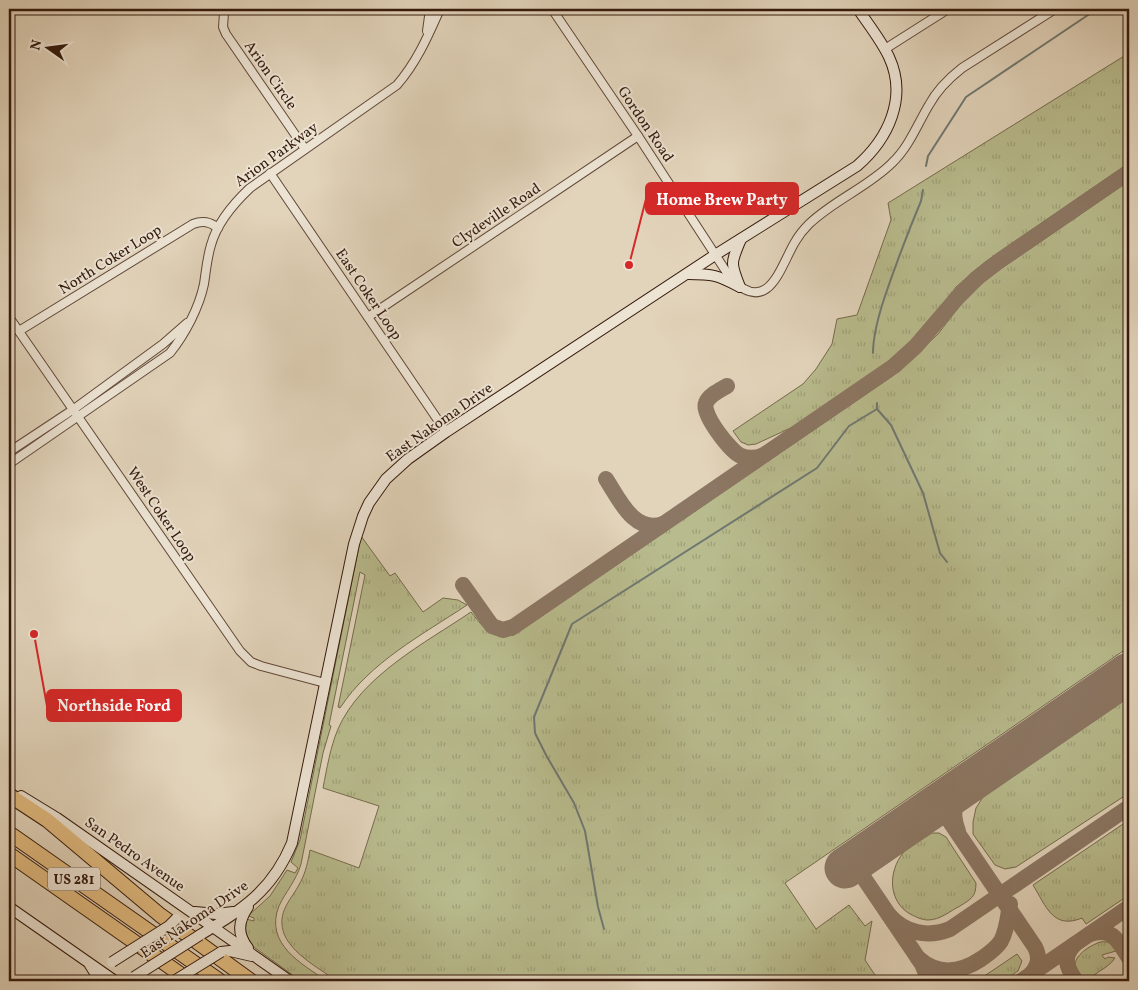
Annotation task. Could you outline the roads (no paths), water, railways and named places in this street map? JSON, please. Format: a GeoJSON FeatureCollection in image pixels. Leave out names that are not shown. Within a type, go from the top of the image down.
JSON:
{"type":"FeatureCollection","features":[{"type":"Feature","properties":{"kind":"highway"},"geometry":{"type":"LineString","coordinates":[[9,795],[47,820],[160,915],[251,981]]}},
{"type":"Feature","properties":{"kind":"highway","name":"US 281"},"geometry":{"type":"LineString","coordinates":[[9,833],[220,981]]}},
{"type":"Feature","properties":{"kind":"highway","name":"US 281"},"geometry":{"type":"LineString","coordinates":[[9,854],[190,981]]}},
{"type":"Feature","properties":{"kind":"main road","name":"East Nakoma Drive"},"geometry":{"type":"LineString","coordinates":[[130,979],[252,901],[273,879],[286,856],[292,843],[354,544],[362,516],[377,490],[408,459],[446,432],[715,255],[856,166],[870,155],[889,127],[894,112],[896,93],[893,67],[885,49],[858,9]]}},
{"type":"Feature","properties":{"kind":"main road"},"geometry":{"type":"LineString","coordinates":[[740,287],[732,267],[733,258],[741,239]]}},
{"type":"Feature","properties":{"kind":"main road"},"geometry":{"type":"LineString","coordinates":[[687,274],[709,274],[721,277],[740,287]]}},
{"type":"Feature","properties":{"kind":"main road","name":"San Pedro Avenue"},"geometry":{"type":"LineString","coordinates":[[9,790],[52,814],[290,981]]}},
{"type":"Feature","properties":{"kind":"main road"},"geometry":{"type":"LineString","coordinates":[[88,963],[106,964],[112,962],[169,926],[176,919],[178,910],[174,899]]}},
{"type":"Feature","properties":{"kind":"main road"},"geometry":{"type":"LineString","coordinates":[[252,901],[243,916],[240,930],[244,942],[256,957]]}},
{"type":"Feature","properties":{"kind":"main road"},"geometry":{"type":"LineString","coordinates":[[9,906],[115,981]]}},
{"type":"Feature","properties":{"kind":"main road"},"geometry":{"type":"LineString","coordinates":[[188,910],[210,914],[225,914],[239,911]]}},
{"type":"Feature","properties":{"kind":"main road"},"geometry":{"type":"LineString","coordinates":[[174,981],[221,952],[256,957]]}},
{"type":"Feature","properties":{"kind":"main road"},"geometry":{"type":"LineString","coordinates":[[88,963],[95,973],[96,981]]}},
{"type":"Feature","properties":{"kind":"street","name":"Arion Parkway"},"geometry":{"type":"LineString","coordinates":[[425,42],[430,9]]}},
{"type":"Feature","properties":{"kind":"street","name":"Arion Parkway"},"geometry":{"type":"LineString","coordinates":[[9,464],[170,353],[181,339],[200,298],[211,244],[218,228],[237,201],[250,188],[270,173],[397,85],[410,70],[440,9]]}},
{"type":"Feature","properties":{"kind":"street","name":"Gordon Road"},"geometry":{"type":"LineString","coordinates":[[552,9],[638,136],[731,279],[740,287]]}},
{"type":"Feature","properties":{"kind":"street"},"geometry":{"type":"LineString","coordinates":[[885,49],[948,9]]}},
{"type":"Feature","properties":{"kind":"street"},"geometry":{"type":"LineString","coordinates":[[740,287],[745,290],[760,291],[773,284],[780,274],[795,242],[808,225],[820,214],[875,178],[894,162],[909,142],[929,104],[949,79],[1055,9]]}},
{"type":"Feature","properties":{"kind":"street","name":"Arion Circle"},"geometry":{"type":"LineString","coordinates":[[224,13],[223,27],[226,34],[305,149]]}},
{"type":"Feature","properties":{"kind":"street","name":"Clydeville Road"},"geometry":{"type":"LineString","coordinates":[[368,317],[638,136]]}},
{"type":"Feature","properties":{"kind":"street","name":"East Coker Loop"},"geometry":{"type":"LineString","coordinates":[[270,173],[446,432]]}},
{"type":"Feature","properties":{"kind":"street","name":"North Coker Loop"},"geometry":{"type":"LineString","coordinates":[[19,331],[193,224],[210,222],[218,228]]}},
{"type":"Feature","properties":{"kind":"street","name":"West Coker Loop"},"geometry":{"type":"LineString","coordinates":[[9,316],[240,651],[251,662],[261,666],[325,683]]}},
{"type":"Feature","properties":{"kind":"street","name":"Arion Parkway"},"geometry":{"type":"LineString","coordinates":[[9,452],[74,409],[163,344],[190,320]]}},
{"type":"Feature","properties":{"kind":"waterway"},"geometry":{"type":"LineString","coordinates":[[926,166],[928,156],[966,97],[1097,9]]}},
{"type":"Feature","properties":{"kind":"waterway"},"geometry":{"type":"LineString","coordinates":[[873,353],[875,331],[881,310],[921,201],[923,190]]}},
{"type":"Feature","properties":{"kind":"waterway"},"geometry":{"type":"LineString","coordinates":[[877,403],[877,409],[891,425],[923,493],[940,553],[947,562]]}},
{"type":"Feature","properties":{"kind":"waterway"},"geometry":{"type":"LineString","coordinates":[[604,929],[598,907],[585,831],[574,803],[535,733],[534,717],[572,624],[817,468],[849,426],[877,409]]}},
{"type":"Feature","properties":{"kind":"place","name":"Home Brew Party"},"geometry":{"type":"Point","coordinates":[629,265]}},
{"type":"Feature","properties":{"kind":"place","name":"Northside Ford"},"geometry":{"type":"Point","coordinates":[34,634]}}]}
